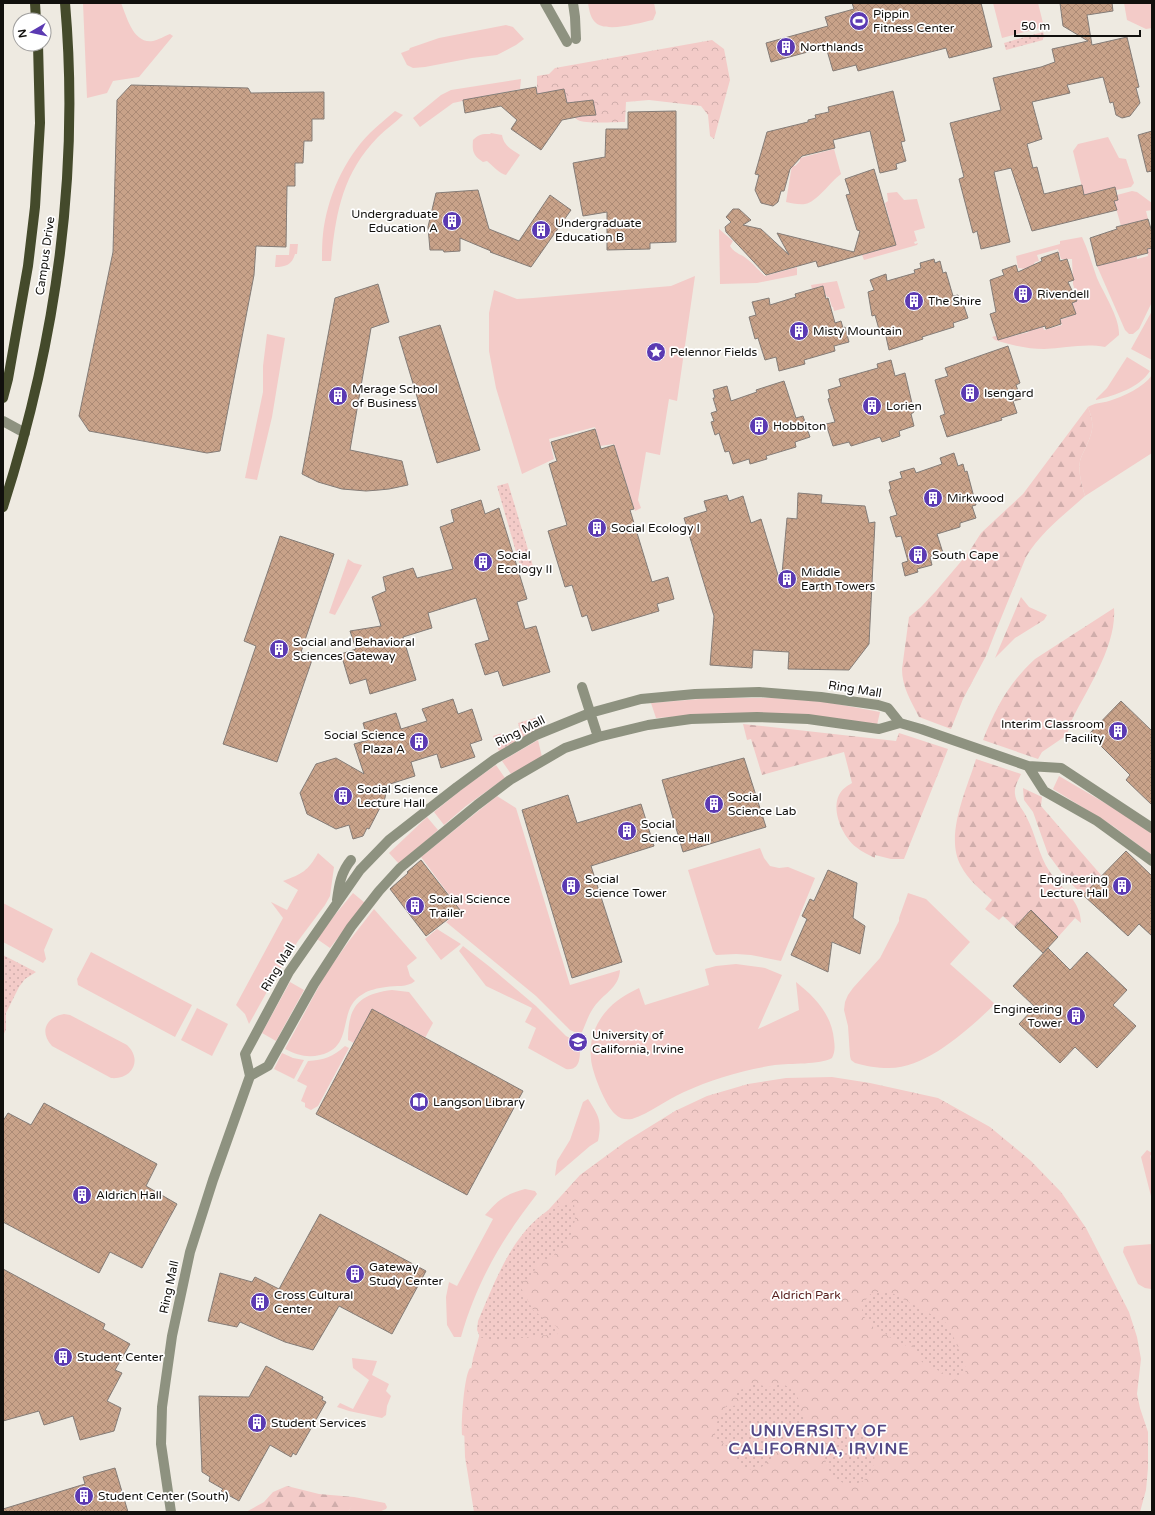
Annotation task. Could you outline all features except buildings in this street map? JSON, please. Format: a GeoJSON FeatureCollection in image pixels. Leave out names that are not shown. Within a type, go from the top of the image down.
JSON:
{"type":"FeatureCollection","features":[{"type":"Feature","properties":{"kind":"main road","name":"Campus Drive"},"geometry":{"type":"LineString","coordinates":[[3,507],[25,433],[46,337],[66,205],[70,85],[65,3]]}},
{"type":"Feature","properties":{"kind":"main road","name":"Campus Drive"},"geometry":{"type":"LineString","coordinates":[[3,398],[28,266],[35,207],[40,123],[38,52]]}},
{"type":"Feature","properties":{"kind":"street"},"geometry":{"type":"LineString","coordinates":[[545,3],[571,41],[575,17],[573,3]]}},
{"type":"Feature","properties":{"kind":"street"},"geometry":{"type":"LineString","coordinates":[[3,421],[25,433]]}},
{"type":"Feature","properties":{"kind":"street"},"geometry":{"type":"LineString","coordinates":[[582,687],[598,737]]}},
{"type":"Feature","properties":{"kind":"street","name":"Ring Mall"},"geometry":{"type":"LineString","coordinates":[[171,1512],[161,1444],[162,1407],[172,1336],[190,1252],[213,1180],[250,1076],[244,1054],[289,972],[360,870],[389,840],[457,786],[495,759],[536,735],[590,713],[634,700],[653,697],[759,692],[821,697],[888,708],[900,723]]}},
{"type":"Feature","properties":{"kind":"street"},"geometry":{"type":"LineString","coordinates":[[250,1076],[268,1066],[314,984],[351,927],[379,891],[400,868],[510,780],[565,748],[598,737],[648,725],[691,719],[757,717],[801,719],[879,729],[900,723],[1026,765],[1061,768],[1152,828]]}},
{"type":"Feature","properties":{"kind":"street"},"geometry":{"type":"LineString","coordinates":[[1026,765],[1044,791],[1097,821],[1152,861]]}},
{"type":"Feature","properties":{"kind":"street"},"geometry":{"type":"LineString","coordinates":[[337,902],[340,880],[345,867],[351,860]]}},
{"type":"Feature","properties":{"kind":"green space"},"geometry":{"type":"Polygon","coordinates":[[[83,3],[121,3],[128,22],[136,34],[146,41],[153,41],[170,34],[173,36],[139,77],[113,81],[107,93],[87,98],[83,3]]]}},
{"type":"Feature","properties":{"kind":"green space"},"geometry":{"type":"Polygon","coordinates":[[[588,3],[654,3],[656,13],[653,20],[630,25],[605,27],[594,21],[588,3]]]}},
{"type":"Feature","properties":{"kind":"green space"},"geometry":{"type":"Polygon","coordinates":[[[993,3],[1038,3],[1044,27],[1002,38],[993,3]]]}},
{"type":"Feature","properties":{"kind":"green space"},"geometry":{"type":"Polygon","coordinates":[[[1124,3],[1152,3],[1152,28],[1146,29],[1127,20],[1124,3]]]}},
{"type":"Feature","properties":{"kind":"green space"},"geometry":{"type":"Polygon","coordinates":[[[506,25],[513,27],[524,39],[497,55],[413,68],[407,65],[401,53],[409,50],[410,48],[439,38],[506,25]]]}},
{"type":"Feature","properties":{"kind":"green space"},"geometry":{"type":"Polygon","coordinates":[[[1043,32],[1045,37],[1043,40],[1006,50],[1004,43],[1043,32]]]}},
{"type":"Feature","properties":{"kind":"green space"},"geometry":{"type":"Polygon","coordinates":[[[712,40],[724,49],[730,80],[714,139],[710,136],[708,115],[701,106],[649,100],[626,102],[625,122],[587,122],[578,120],[572,115],[564,89],[537,94],[537,76],[549,74],[555,68],[712,40]]]}},
{"type":"Feature","properties":{"kind":"green space"},"geometry":{"type":"Polygon","coordinates":[[[521,79],[520,89],[453,103],[420,127],[413,118],[441,95],[451,90],[521,79]]]}},
{"type":"Feature","properties":{"kind":"green space"},"geometry":{"type":"Polygon","coordinates":[[[395,111],[403,115],[378,137],[356,165],[343,195],[339,210],[335,227],[331,261],[322,261],[325,220],[338,180],[352,155],[361,143],[373,130],[395,111]]]}},
{"type":"Feature","properties":{"kind":"green space"},"geometry":{"type":"Polygon","coordinates":[[[491,133],[502,135],[506,145],[520,155],[506,175],[487,161],[483,162],[477,158],[474,153],[473,140],[479,135],[491,133]]]}},
{"type":"Feature","properties":{"kind":"green space"},"geometry":{"type":"Polygon","coordinates":[[[1108,137],[1119,158],[1126,159],[1134,183],[1131,187],[1116,190],[1115,187],[1084,195],[1073,151],[1078,144],[1108,137]]]}},
{"type":"Feature","properties":{"kind":"green space"},"geometry":{"type":"Polygon","coordinates":[[[834,149],[841,174],[814,200],[805,204],[786,202],[792,165],[795,166],[800,161],[800,158],[834,149]]]}},
{"type":"Feature","properties":{"kind":"green space"},"geometry":{"type":"Polygon","coordinates":[[[1132,191],[1137,192],[1152,203],[1152,210],[1146,211],[1148,219],[1121,226],[1114,201],[1118,200],[1117,195],[1132,191]]]}},
{"type":"Feature","properties":{"kind":"green space"},"geometry":{"type":"Polygon","coordinates":[[[897,192],[904,200],[917,199],[925,228],[914,231],[917,241],[914,242],[915,244],[918,243],[917,245],[864,260],[862,255],[896,245],[885,203],[888,201],[887,193],[897,192]]]}},
{"type":"Feature","properties":{"kind":"green space"},"geometry":{"type":"Polygon","coordinates":[[[719,229],[733,241],[730,246],[732,249],[749,260],[765,276],[797,267],[797,275],[757,283],[720,284],[719,229]]]}},
{"type":"Feature","properties":{"kind":"green space"},"geometry":{"type":"Polygon","coordinates":[[[1082,237],[1097,278],[1117,321],[1119,335],[1105,347],[1082,346],[1038,349],[1007,344],[995,340],[992,337],[1011,332],[1013,336],[1029,332],[1027,324],[1040,319],[1044,330],[1062,325],[1060,320],[1074,315],[1073,304],[1077,298],[1073,284],[1072,259],[1061,259],[1058,249],[1037,255],[1039,261],[1035,262],[1032,268],[1026,269],[1018,268],[1016,256],[1060,244],[1060,241],[1082,237]]]}},
{"type":"Feature","properties":{"kind":"green space"},"geometry":{"type":"Polygon","coordinates":[[[290,244],[298,244],[297,254],[295,254],[294,258],[288,265],[275,267],[276,255],[289,255],[290,244]]]}},
{"type":"Feature","properties":{"kind":"green space"},"geometry":{"type":"Polygon","coordinates":[[[1152,248],[1152,302],[1139,329],[1133,334],[1129,334],[1125,330],[1097,266],[1137,256],[1137,259],[1148,256],[1147,249],[1152,248]]]}},
{"type":"Feature","properties":{"kind":"green space"},"geometry":{"type":"Polygon","coordinates":[[[695,276],[677,401],[669,399],[660,455],[646,452],[638,500],[641,508],[635,511],[614,444],[600,446],[595,427],[549,439],[554,459],[522,474],[496,388],[489,351],[489,313],[494,290],[517,299],[533,298],[671,286],[695,276]]]}},
{"type":"Feature","properties":{"kind":"green space"},"geometry":{"type":"Polygon","coordinates":[[[837,281],[845,308],[834,311],[829,297],[827,297],[821,286],[812,289],[811,285],[837,281]]]}},
{"type":"Feature","properties":{"kind":"green space"},"geometry":{"type":"Polygon","coordinates":[[[1152,311],[1152,360],[1131,349],[1152,311]]]}},
{"type":"Feature","properties":{"kind":"green space"},"geometry":{"type":"Polygon","coordinates":[[[267,334],[285,338],[272,417],[257,480],[245,478],[263,392],[263,366],[267,334]]]}},
{"type":"Feature","properties":{"kind":"green space"},"geometry":{"type":"Polygon","coordinates":[[[1127,357],[1150,371],[1140,382],[1126,390],[1096,400],[1107,388],[1127,357]]]}},
{"type":"Feature","properties":{"kind":"green space"},"geometry":{"type":"Polygon","coordinates":[[[1152,375],[1152,453],[1085,496],[1081,479],[1080,461],[1090,438],[1092,428],[1092,419],[1088,407],[1127,394],[1144,384],[1152,375]]]}},
{"type":"Feature","properties":{"kind":"green space"},"geometry":{"type":"Polygon","coordinates":[[[1088,407],[1092,419],[1092,428],[1090,438],[1080,461],[1081,479],[1085,496],[1046,532],[1026,557],[986,656],[963,699],[951,729],[919,717],[908,694],[902,676],[909,617],[936,591],[969,552],[981,533],[1023,494],[1088,407]]]}},
{"type":"Feature","properties":{"kind":"green space"},"geometry":{"type":"Polygon","coordinates":[[[508,483],[533,566],[521,569],[497,486],[508,483]]]}},
{"type":"Feature","properties":{"kind":"green space"},"geometry":{"type":"Polygon","coordinates":[[[348,559],[354,563],[362,565],[335,615],[329,613],[348,559]]]}},
{"type":"Feature","properties":{"kind":"green space"},"geometry":{"type":"Polygon","coordinates":[[[1021,597],[1029,607],[1047,615],[1044,620],[1015,638],[995,658],[1021,597]]]}},
{"type":"Feature","properties":{"kind":"green space"},"geometry":{"type":"Polygon","coordinates":[[[1114,608],[1114,623],[1106,653],[1070,724],[1067,735],[1042,752],[1038,759],[983,740],[998,706],[1011,686],[1026,668],[1035,659],[1114,608]]]}},
{"type":"Feature","properties":{"kind":"green space"},"geometry":{"type":"Polygon","coordinates":[[[712,698],[773,698],[826,702],[880,712],[877,725],[712,714],[656,718],[651,703],[712,698]]]}},
{"type":"Feature","properties":{"kind":"green space"},"geometry":{"type":"Polygon","coordinates":[[[538,717],[542,727],[499,751],[493,736],[502,733],[503,736],[520,730],[518,723],[538,717]]]}},
{"type":"Feature","properties":{"kind":"green space"},"geometry":{"type":"Polygon","coordinates":[[[743,724],[896,741],[899,733],[948,749],[904,859],[891,859],[875,855],[875,858],[863,852],[851,843],[843,830],[837,816],[837,801],[842,791],[852,783],[844,752],[762,775],[751,739],[747,740],[743,724]]]}},
{"type":"Feature","properties":{"kind":"green space"},"geometry":{"type":"Polygon","coordinates":[[[538,740],[542,757],[511,774],[502,761],[538,740]]]}},
{"type":"Feature","properties":{"kind":"green space"},"geometry":{"type":"Polygon","coordinates":[[[976,759],[1021,774],[1015,789],[1015,794],[1019,805],[1029,823],[1046,865],[1070,896],[1078,908],[1080,915],[1081,923],[1075,918],[1058,937],[1031,910],[1015,927],[1003,916],[999,920],[985,909],[992,900],[979,889],[961,866],[956,854],[956,827],[963,798],[976,759]]]}},
{"type":"Feature","properties":{"kind":"green space"},"geometry":{"type":"Polygon","coordinates":[[[496,765],[505,778],[466,806],[444,825],[434,812],[466,786],[496,765]]]}},
{"type":"Feature","properties":{"kind":"green space"},"geometry":{"type":"Polygon","coordinates":[[[1059,776],[1122,813],[1152,834],[1152,855],[1113,826],[1053,789],[1059,776]]]}},
{"type":"Feature","properties":{"kind":"green space"},"geometry":{"type":"Polygon","coordinates":[[[1023,788],[1042,797],[1041,806],[1101,875],[1083,895],[1067,880],[1048,854],[1033,812],[1024,800],[1023,788]]]}},
{"type":"Feature","properties":{"kind":"green space"},"geometry":{"type":"Polygon","coordinates":[[[497,796],[516,808],[570,985],[620,970],[614,986],[594,1007],[582,1032],[579,1034],[570,1030],[536,996],[446,922],[461,911],[421,857],[497,796]]]}},
{"type":"Feature","properties":{"kind":"green space"},"geometry":{"type":"Polygon","coordinates":[[[427,817],[438,830],[400,865],[389,853],[427,817]]]}},
{"type":"Feature","properties":{"kind":"green space"},"geometry":{"type":"Polygon","coordinates":[[[760,848],[764,858],[770,866],[779,868],[788,867],[815,878],[781,961],[751,955],[716,955],[713,951],[688,870],[760,848]]]}},
{"type":"Feature","properties":{"kind":"green space"},"geometry":{"type":"Polygon","coordinates":[[[318,853],[334,867],[330,896],[278,972],[249,1024],[245,1014],[236,1005],[283,918],[271,902],[287,910],[298,890],[283,881],[308,868],[318,853]]]}},
{"type":"Feature","properties":{"kind":"green space"},"geometry":{"type":"Polygon","coordinates":[[[353,893],[365,903],[330,948],[317,939],[353,893]]]}},
{"type":"Feature","properties":{"kind":"green space"},"geometry":{"type":"Polygon","coordinates":[[[908,893],[926,899],[970,942],[950,964],[995,1004],[960,1036],[932,1055],[917,1062],[902,1067],[888,1068],[872,1067],[855,1063],[851,1060],[850,1056],[848,1026],[844,1010],[845,1002],[853,988],[880,958],[899,921],[908,893]]]}},
{"type":"Feature","properties":{"kind":"green space"},"geometry":{"type":"Polygon","coordinates":[[[3,903],[53,929],[44,950],[46,959],[43,963],[3,942],[3,903]]]}},
{"type":"Feature","properties":{"kind":"green space"},"geometry":{"type":"Polygon","coordinates":[[[374,909],[417,958],[407,966],[410,976],[415,981],[408,985],[390,986],[371,990],[355,1000],[350,1008],[342,1036],[338,1044],[331,1051],[320,1055],[306,1056],[285,1049],[325,975],[374,909]]]}},
{"type":"Feature","properties":{"kind":"green space"},"geometry":{"type":"Polygon","coordinates":[[[437,929],[461,944],[441,960],[425,939],[437,929]]]}},
{"type":"Feature","properties":{"kind":"green space"},"geometry":{"type":"Polygon","coordinates":[[[463,946],[536,1006],[566,1036],[576,1041],[580,1045],[579,1062],[575,1068],[566,1069],[528,1048],[536,1028],[525,1022],[532,1008],[486,986],[459,951],[463,946]]]}},
{"type":"Feature","properties":{"kind":"green space"},"geometry":{"type":"Polygon","coordinates":[[[91,952],[192,1005],[175,1037],[78,985],[77,979],[91,952]]]}},
{"type":"Feature","properties":{"kind":"green space"},"geometry":{"type":"Polygon","coordinates":[[[3,955],[36,972],[25,979],[19,987],[6,1013],[6,1029],[3,1036],[3,955]]]}},
{"type":"Feature","properties":{"kind":"green space"},"geometry":{"type":"Polygon","coordinates":[[[736,964],[765,968],[782,975],[758,1029],[799,1010],[796,982],[816,1000],[830,1022],[835,1045],[832,1058],[820,1062],[775,1065],[740,1072],[695,1087],[632,1119],[623,1119],[617,1116],[611,1110],[603,1096],[591,1059],[593,1035],[601,1017],[624,996],[639,988],[645,1005],[709,985],[705,969],[716,966],[736,964]]]}},
{"type":"Feature","properties":{"kind":"green space"},"geometry":{"type":"Polygon","coordinates":[[[290,982],[304,990],[276,1041],[262,1033],[290,982]]]}},
{"type":"Feature","properties":{"kind":"green space"},"geometry":{"type":"Polygon","coordinates":[[[392,990],[409,992],[433,1023],[425,1038],[372,1009],[354,1043],[348,1040],[350,1018],[353,1010],[358,1004],[371,995],[392,990]]]}},
{"type":"Feature","properties":{"kind":"green space"},"geometry":{"type":"Polygon","coordinates":[[[197,1008],[228,1024],[212,1056],[181,1040],[197,1008]]]}},
{"type":"Feature","properties":{"kind":"green space"},"geometry":{"type":"Polygon","coordinates":[[[64,1014],[70,1015],[127,1045],[132,1051],[135,1063],[130,1072],[125,1076],[111,1078],[52,1046],[46,1036],[46,1026],[53,1018],[64,1014]]]}},
{"type":"Feature","properties":{"kind":"green space"},"geometry":{"type":"Polygon","coordinates":[[[345,1046],[349,1048],[318,1106],[311,1110],[305,1107],[305,1103],[301,1101],[307,1086],[297,1081],[308,1061],[328,1057],[345,1046]]]}},
{"type":"Feature","properties":{"kind":"green space"},"geometry":{"type":"Polygon","coordinates":[[[282,1053],[293,1058],[304,1060],[294,1079],[274,1069],[282,1053]]]}},
{"type":"Feature","properties":{"kind":"green space","name":"Aldrich Park"},"geometry":{"type":"Polygon","coordinates":[[[832,1077],[870,1083],[938,1098],[990,1127],[1031,1161],[1061,1192],[1086,1228],[1129,1312],[1137,1337],[1141,1359],[1137,1394],[1148,1432],[1148,1468],[1146,1490],[1140,1512],[474,1512],[465,1457],[464,1425],[466,1400],[473,1358],[489,1301],[532,1228],[580,1175],[625,1142],[675,1111],[707,1096],[748,1084],[786,1078],[832,1077]]]}},
{"type":"Feature","properties":{"kind":"green space"},"geometry":{"type":"Polygon","coordinates":[[[588,1099],[599,1119],[600,1128],[598,1141],[555,1176],[557,1161],[570,1140],[583,1102],[588,1099]]]}},
{"type":"Feature","properties":{"kind":"green space"},"geometry":{"type":"Polygon","coordinates":[[[1147,1150],[1152,1153],[1150,1156],[1152,1165],[1152,1200],[1141,1157],[1147,1150]]]}},
{"type":"Feature","properties":{"kind":"green space"},"geometry":{"type":"Polygon","coordinates":[[[525,1189],[535,1191],[537,1194],[513,1227],[492,1261],[475,1297],[461,1337],[454,1337],[447,1325],[446,1297],[449,1282],[457,1286],[493,1219],[485,1215],[502,1198],[525,1189]]]}},
{"type":"Feature","properties":{"kind":"green space"},"geometry":{"type":"Polygon","coordinates":[[[574,1202],[575,1220],[570,1237],[561,1245],[551,1259],[543,1259],[538,1261],[532,1277],[522,1282],[520,1286],[533,1310],[558,1328],[557,1335],[500,1341],[480,1337],[477,1330],[478,1321],[504,1263],[521,1236],[531,1224],[543,1214],[558,1206],[574,1202]]]}},
{"type":"Feature","properties":{"kind":"green space"},"geometry":{"type":"Polygon","coordinates":[[[1152,1244],[1151,1289],[1145,1288],[1138,1284],[1123,1252],[1124,1247],[1127,1246],[1152,1244]]]}},
{"type":"Feature","properties":{"kind":"green space"},"geometry":{"type":"Polygon","coordinates":[[[875,1292],[892,1293],[945,1322],[951,1331],[964,1362],[966,1370],[963,1376],[949,1376],[922,1362],[911,1343],[908,1342],[905,1346],[902,1346],[897,1340],[889,1337],[883,1331],[876,1330],[861,1313],[869,1295],[875,1292]]]}},
{"type":"Feature","properties":{"kind":"green space"},"geometry":{"type":"Polygon","coordinates":[[[352,1358],[377,1361],[372,1375],[389,1384],[386,1391],[391,1396],[387,1406],[386,1415],[382,1418],[337,1407],[340,1403],[353,1409],[369,1380],[353,1368],[352,1358]]]}},
{"type":"Feature","properties":{"kind":"green space"},"geometry":{"type":"Polygon","coordinates":[[[470,1368],[473,1369],[465,1436],[462,1435],[462,1421],[466,1380],[470,1368]]]}},
{"type":"Feature","properties":{"kind":"green space"},"geometry":{"type":"Polygon","coordinates":[[[754,1384],[770,1387],[782,1384],[792,1389],[801,1405],[804,1426],[802,1432],[788,1439],[763,1466],[757,1469],[751,1469],[739,1465],[727,1447],[717,1439],[715,1431],[720,1416],[728,1404],[732,1406],[739,1405],[741,1401],[737,1396],[731,1394],[754,1384]]]}},
{"type":"Feature","properties":{"kind":"green space"},"geometry":{"type":"Polygon","coordinates":[[[851,1428],[861,1430],[869,1437],[873,1446],[874,1457],[873,1467],[868,1476],[861,1482],[850,1484],[843,1483],[832,1474],[828,1468],[825,1454],[826,1446],[834,1435],[851,1428]]]}},
{"type":"Feature","properties":{"kind":"green space"},"geometry":{"type":"Polygon","coordinates":[[[287,1486],[319,1494],[354,1497],[354,1503],[348,1512],[246,1512],[264,1502],[273,1492],[287,1486]]]}},
{"type":"Feature","properties":{"kind":"green space"},"geometry":{"type":"Polygon","coordinates":[[[354,1497],[385,1503],[387,1507],[379,1512],[348,1512],[354,1497]]]}},
{"type":"Feature","properties":{"kind":"place","name":"Pippin Fitness Center"},"geometry":{"type":"Point","coordinates":[859,21]}},
{"type":"Feature","properties":{"kind":"place","name":"Northlands"},"geometry":{"type":"Point","coordinates":[786,47]}},
{"type":"Feature","properties":{"kind":"place","name":"Undergraduate Education A"},"geometry":{"type":"Point","coordinates":[452,221]}},
{"type":"Feature","properties":{"kind":"place","name":"Undergraduate Education B"},"geometry":{"type":"Point","coordinates":[541,230]}},
{"type":"Feature","properties":{"kind":"place","name":"Rivendell"},"geometry":{"type":"Point","coordinates":[1023,294]}},
{"type":"Feature","properties":{"kind":"place","name":"The Shire"},"geometry":{"type":"Point","coordinates":[914,301]}},
{"type":"Feature","properties":{"kind":"place","name":"Misty Mountain"},"geometry":{"type":"Point","coordinates":[799,331]}},
{"type":"Feature","properties":{"kind":"place","name":"Pelennor Fields"},"geometry":{"type":"Point","coordinates":[656,352]}},
{"type":"Feature","properties":{"kind":"place","name":"Isengard"},"geometry":{"type":"Point","coordinates":[970,393]}},
{"type":"Feature","properties":{"kind":"place","name":"Merage School of Business"},"geometry":{"type":"Point","coordinates":[338,396]}},
{"type":"Feature","properties":{"kind":"place","name":"Lorien"},"geometry":{"type":"Point","coordinates":[872,406]}},
{"type":"Feature","properties":{"kind":"place","name":"Hobbiton"},"geometry":{"type":"Point","coordinates":[759,426]}},
{"type":"Feature","properties":{"kind":"place","name":"Mirkwood"},"geometry":{"type":"Point","coordinates":[933,498]}},
{"type":"Feature","properties":{"kind":"place","name":"Social Ecology I"},"geometry":{"type":"Point","coordinates":[597,528]}},
{"type":"Feature","properties":{"kind":"place","name":"South Cape"},"geometry":{"type":"Point","coordinates":[918,555]}},
{"type":"Feature","properties":{"kind":"place","name":"Social Ecology II"},"geometry":{"type":"Point","coordinates":[483,562]}},
{"type":"Feature","properties":{"kind":"place","name":"Middle Earth Towers"},"geometry":{"type":"Point","coordinates":[787,579]}},
{"type":"Feature","properties":{"kind":"place","name":"Social and Behavioral Sciences Gateway"},"geometry":{"type":"Point","coordinates":[279,649]}},
{"type":"Feature","properties":{"kind":"place","name":"Interim Classroom Facility"},"geometry":{"type":"Point","coordinates":[1118,731]}},
{"type":"Feature","properties":{"kind":"place","name":"Social Science Plaza A"},"geometry":{"type":"Point","coordinates":[419,742]}},
{"type":"Feature","properties":{"kind":"place","name":"Social Science Lecture Hall"},"geometry":{"type":"Point","coordinates":[343,796]}},
{"type":"Feature","properties":{"kind":"place","name":"Social Science Lab"},"geometry":{"type":"Point","coordinates":[714,804]}},
{"type":"Feature","properties":{"kind":"place","name":"Social Science Hall"},"geometry":{"type":"Point","coordinates":[627,831]}},
{"type":"Feature","properties":{"kind":"place","name":"Social Science Tower"},"geometry":{"type":"Point","coordinates":[571,886]}},
{"type":"Feature","properties":{"kind":"place","name":"Engineering Lecture Hall"},"geometry":{"type":"Point","coordinates":[1122,886]}},
{"type":"Feature","properties":{"kind":"place","name":"Social Science Trailer"},"geometry":{"type":"Point","coordinates":[415,906]}},
{"type":"Feature","properties":{"kind":"place","name":"Engineering Tower"},"geometry":{"type":"Point","coordinates":[1076,1016]}},
{"type":"Feature","properties":{"kind":"place","name":"University of California, Irvine"},"geometry":{"type":"Point","coordinates":[578,1042]}},
{"type":"Feature","properties":{"kind":"place","name":"Langson Library"},"geometry":{"type":"Point","coordinates":[419,1102]}},
{"type":"Feature","properties":{"kind":"place","name":"Aldrich Hall"},"geometry":{"type":"Point","coordinates":[82,1195]}},
{"type":"Feature","properties":{"kind":"place","name":"Gateway Study Center"},"geometry":{"type":"Point","coordinates":[355,1274]}},
{"type":"Feature","properties":{"kind":"place","name":"Cross Cultural Center"},"geometry":{"type":"Point","coordinates":[260,1302]}},
{"type":"Feature","properties":{"kind":"place","name":"Student Center"},"geometry":{"type":"Point","coordinates":[63,1357]}},
{"type":"Feature","properties":{"kind":"place","name":"Student Services"},"geometry":{"type":"Point","coordinates":[257,1423]}},
{"type":"Feature","properties":{"kind":"place","name":"Student Center (South)"},"geometry":{"type":"Point","coordinates":[84,1496]}},
{"type":"Feature","properties":{"kind":"district","name":"UNIVERSITY OF CALIFORNIA, IRVINE"},"geometry":{"type":"Point","coordinates":[819,1440]}}]}
